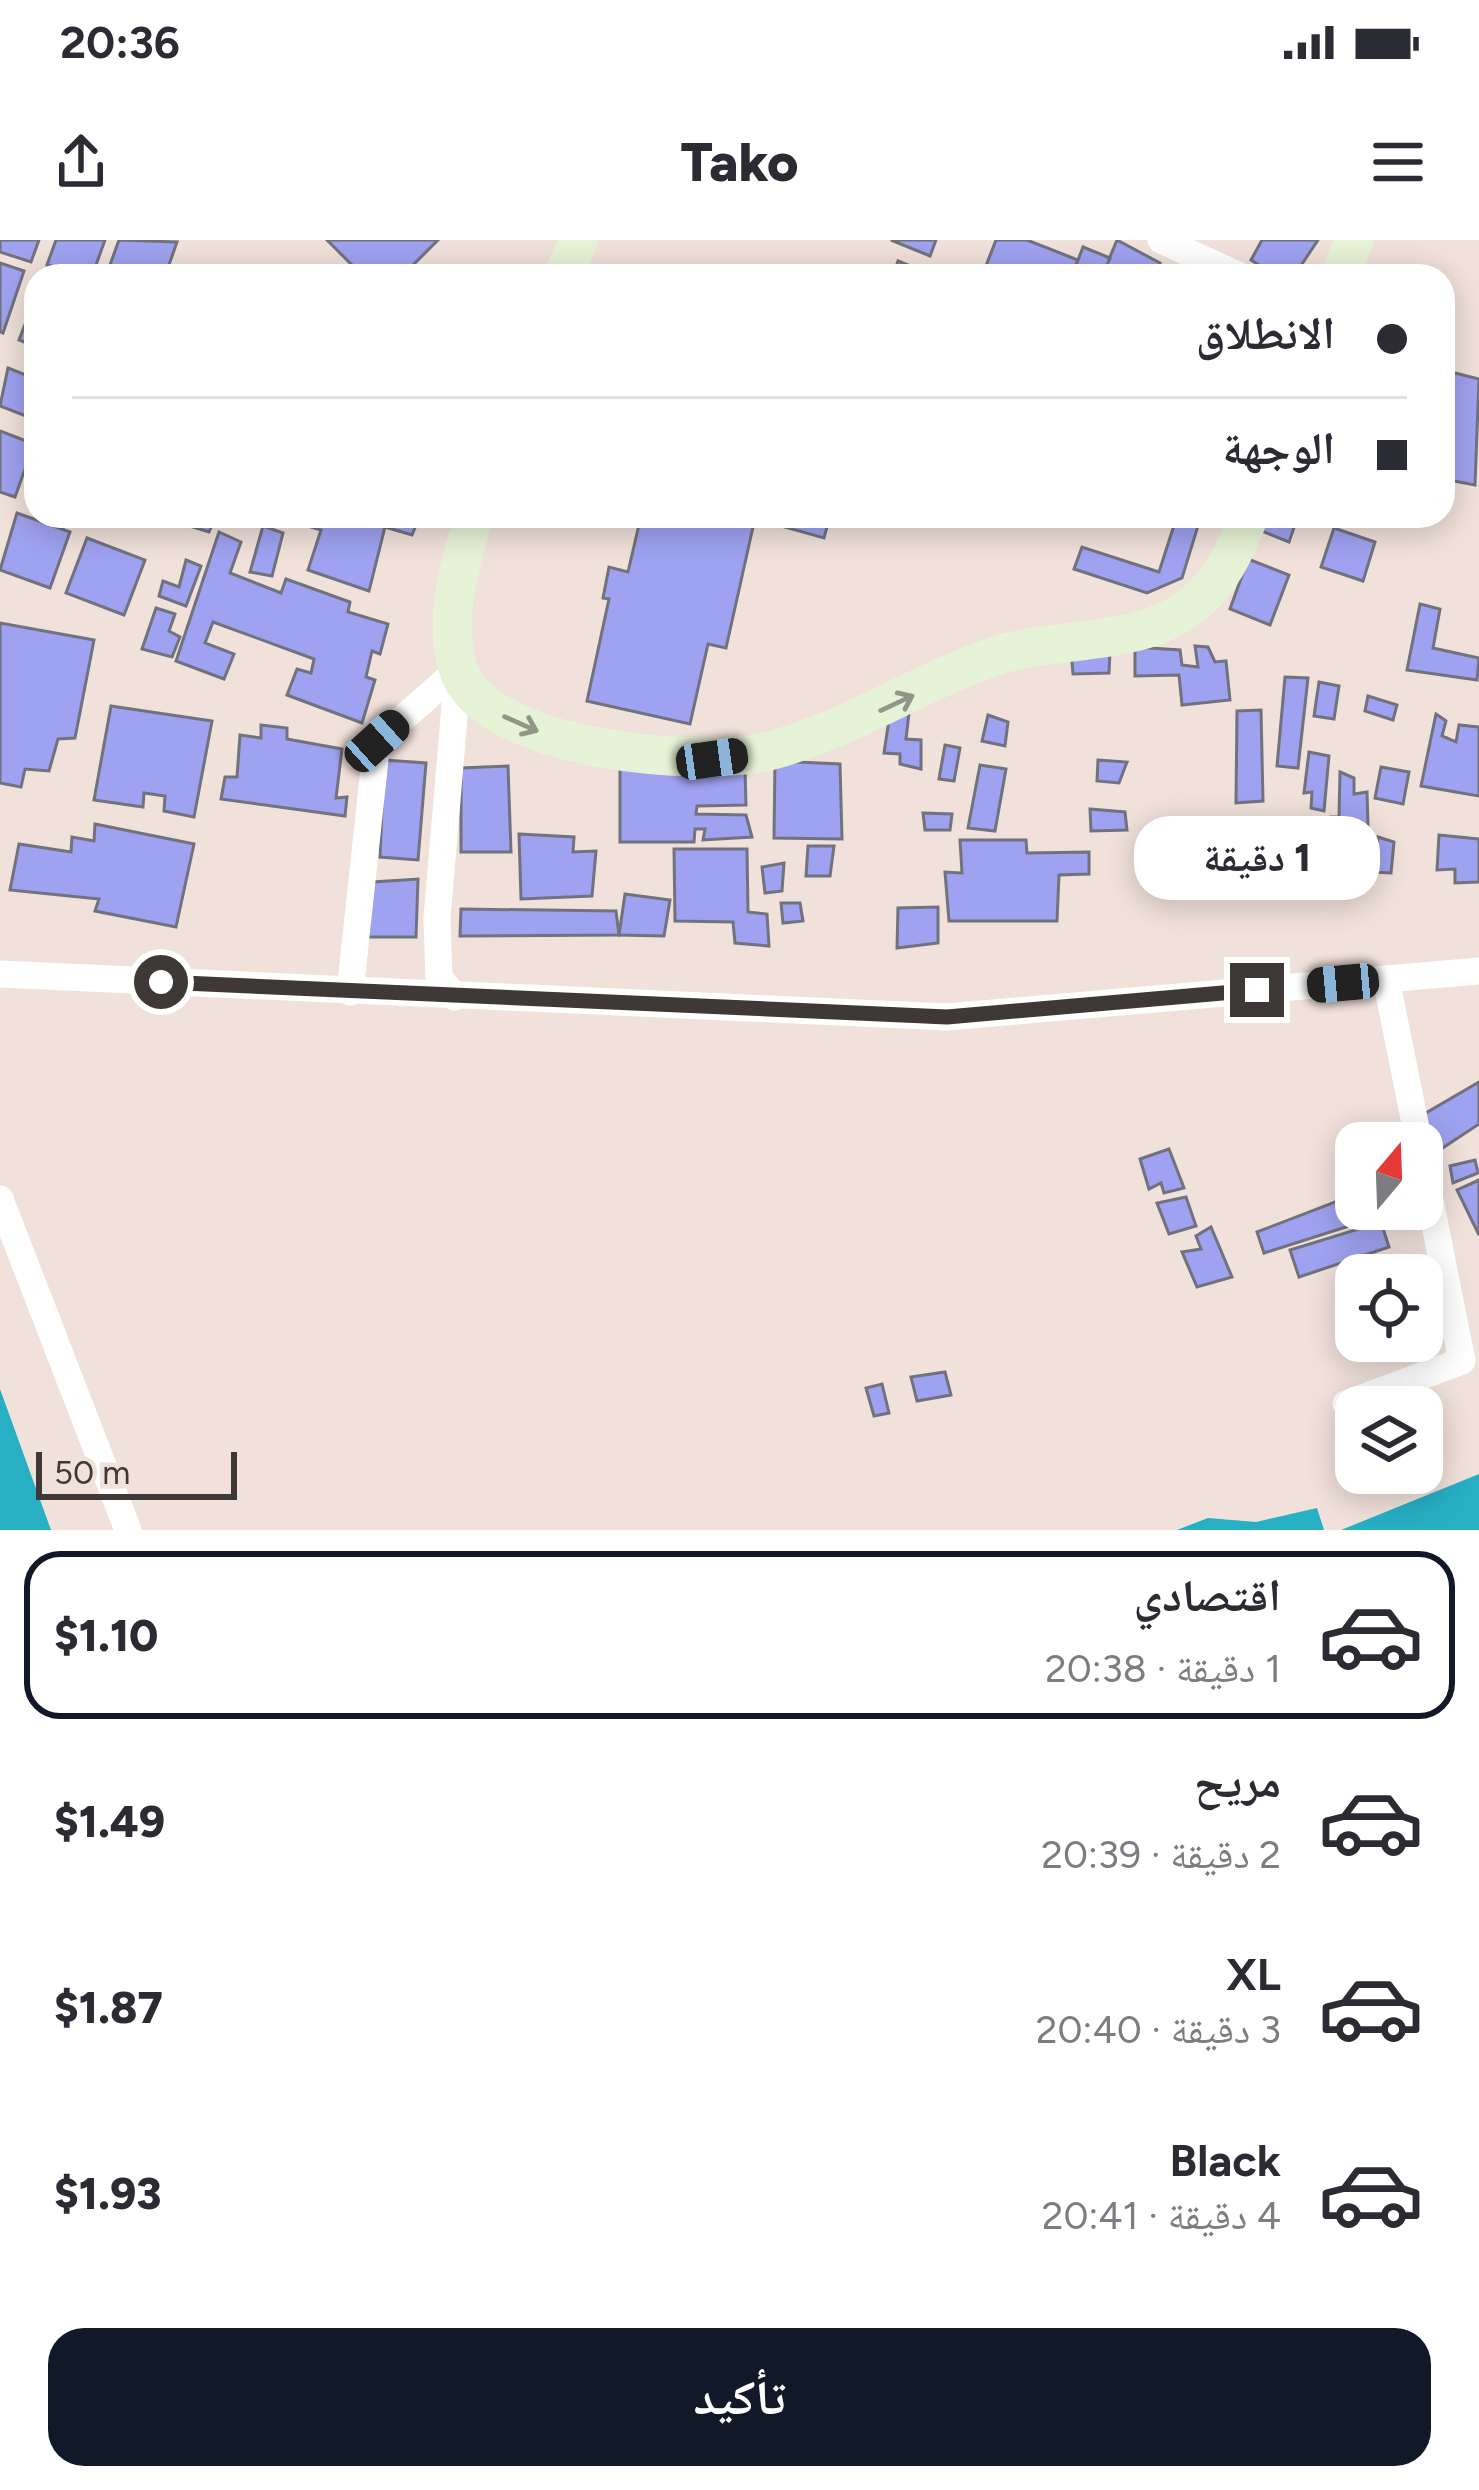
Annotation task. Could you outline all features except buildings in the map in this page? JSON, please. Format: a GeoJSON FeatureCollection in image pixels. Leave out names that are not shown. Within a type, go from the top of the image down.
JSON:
{"type":"FeatureCollection","features":[{"type":"Feature","properties":{"kind":"main road"},"geometry":{"type":"LineString","coordinates":[[470,528],[461,559],[453,624],[458,670],[480,703],[527,729],[574,742],[712,759],[769,751],[853,724],[997,656],[1152,627],[1190,608],[1224,573],[1244,528]]}},
{"type":"Feature","properties":{"kind":"street"},"geometry":{"type":"LineString","coordinates":[[1162,240],[1214,264]]}},
{"type":"Feature","properties":{"kind":"street"},"geometry":{"type":"LineString","coordinates":[[350,992],[377,741],[458,670]]}},
{"type":"Feature","properties":{"kind":"street"},"geometry":{"type":"LineString","coordinates":[[454,998],[439,977],[437,919],[458,670]]}},
{"type":"Feature","properties":{"kind":"street"},"geometry":{"type":"LineString","coordinates":[[0,974],[947,1017],[1479,971]]}},
{"type":"Feature","properties":{"kind":"street"},"geometry":{"type":"LineString","coordinates":[[1386,980],[1415,1122]]}},
{"type":"Feature","properties":{"kind":"street"},"geometry":{"type":"LineString","coordinates":[[0,1199],[128,1530]]}},
{"type":"Feature","properties":{"kind":"street"},"geometry":{"type":"LineString","coordinates":[[1395,1386],[1462,1361],[1436,1230]]}},
{"type":"Feature","properties":{"kind":"water"},"geometry":{"type":"Polygon","coordinates":[[[0,1389],[51,1530],[0,1530],[0,1389]]]}},
{"type":"Feature","properties":{"kind":"water"},"geometry":{"type":"Polygon","coordinates":[[[1479,1474],[1479,1530],[1341,1530],[1430,1494],[1443,1494],[1443,1489],[1479,1474]]]}},
{"type":"Feature","properties":{"kind":"water"},"geometry":{"type":"Polygon","coordinates":[[[1317,1508],[1324,1530],[1177,1530],[1208,1518],[1256,1522],[1317,1508]]]}},
{"type":"Feature","properties":{"kind":"route"},"geometry":{"type":"LineString","coordinates":[[161,982],[947,1017],[1257,990]]}}]}
